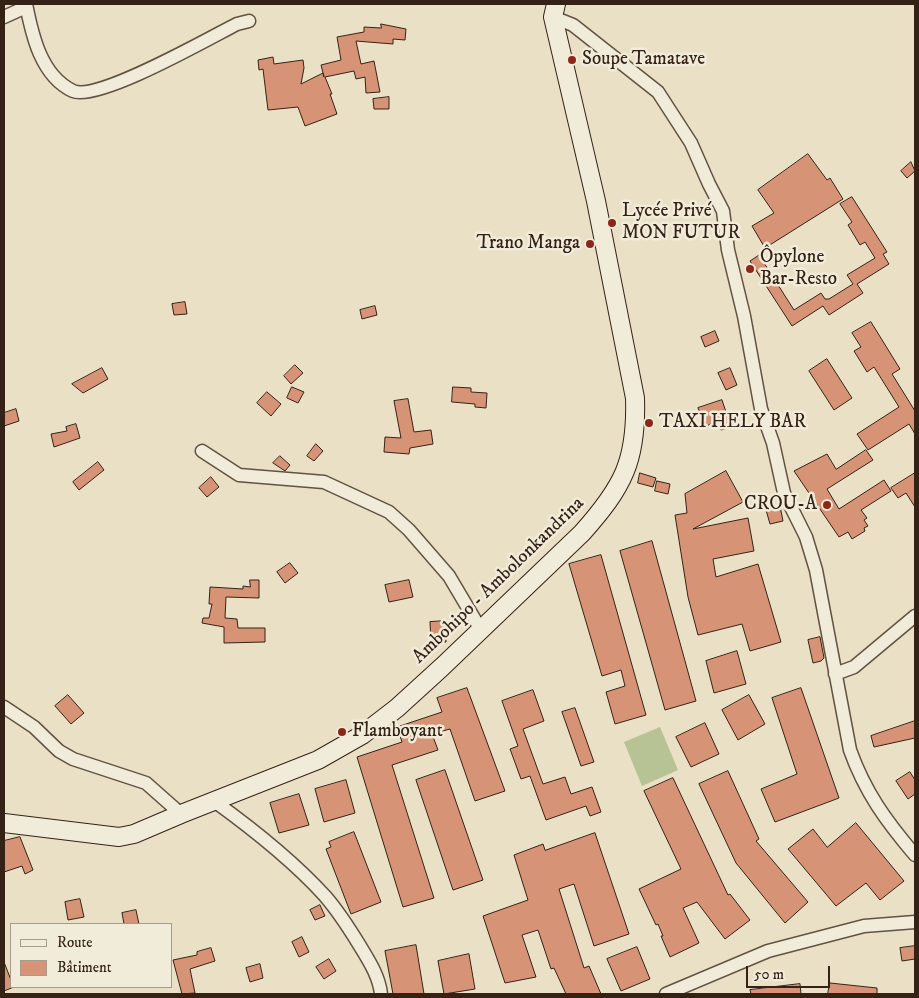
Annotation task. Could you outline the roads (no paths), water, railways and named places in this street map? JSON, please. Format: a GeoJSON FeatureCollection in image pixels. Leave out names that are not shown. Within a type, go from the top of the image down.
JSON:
{"type":"FeatureCollection","features":[{"type":"Feature","properties":{"kind":"street"},"geometry":{"type":"LineString","coordinates":[[4,17],[26,6],[40,58],[54,75],[73,91],[83,93],[137,76],[237,24],[249,21]]}},
{"type":"Feature","properties":{"kind":"street"},"geometry":{"type":"LineString","coordinates":[[554,10],[658,92],[691,143],[709,184],[724,211],[728,250],[744,316],[761,410],[773,443],[784,493],[806,537],[816,570],[850,750],[860,776],[877,808],[915,855]]}},
{"type":"Feature","properties":{"kind":"street","name":"Ambohipo - Ambolonkandrina"},"geometry":{"type":"LineString","coordinates":[[4,823],[119,837],[134,834],[318,760],[362,735],[397,708],[582,533],[609,502],[621,482],[633,447],[636,429],[636,398],[596,201],[554,10]]}},
{"type":"Feature","properties":{"kind":"street"},"geometry":{"type":"LineString","coordinates":[[202,451],[239,475],[324,482],[389,512],[409,530],[449,576],[481,630]]}},
{"type":"Feature","properties":{"kind":"street"},"geometry":{"type":"LineString","coordinates":[[835,674],[854,667],[915,616]]}},
{"type":"Feature","properties":{"kind":"street"},"geometry":{"type":"LineString","coordinates":[[4,706],[34,727],[59,751],[73,759],[146,783],[180,814]]}},
{"type":"Feature","properties":{"kind":"street"},"geometry":{"type":"LineString","coordinates":[[214,801],[243,823],[324,895],[343,918],[372,966],[380,984],[381,994]]}},
{"type":"Feature","properties":{"kind":"street"},"geometry":{"type":"LineString","coordinates":[[666,994],[768,951],[864,926],[915,922]]}},
{"type":"Feature","properties":{"kind":"place","name":"Soupe Tamatave"},"geometry":{"type":"Point","coordinates":[572,60]}},
{"type":"Feature","properties":{"kind":"place","name":"Lycée Privé MON FUTUR"},"geometry":{"type":"Point","coordinates":[612,223]}},
{"type":"Feature","properties":{"kind":"place","name":"Trano Manga"},"geometry":{"type":"Point","coordinates":[590,244]}},
{"type":"Feature","properties":{"kind":"place","name":"Ôpylone Bar-Resto"},"geometry":{"type":"Point","coordinates":[750,269]}},
{"type":"Feature","properties":{"kind":"place","name":"TAXI HELY BAR"},"geometry":{"type":"Point","coordinates":[649,423]}},
{"type":"Feature","properties":{"kind":"place","name":"CROU-A"},"geometry":{"type":"Point","coordinates":[827,505]}},
{"type":"Feature","properties":{"kind":"place","name":"Flamboyant"},"geometry":{"type":"Point","coordinates":[342,732]}}]}
